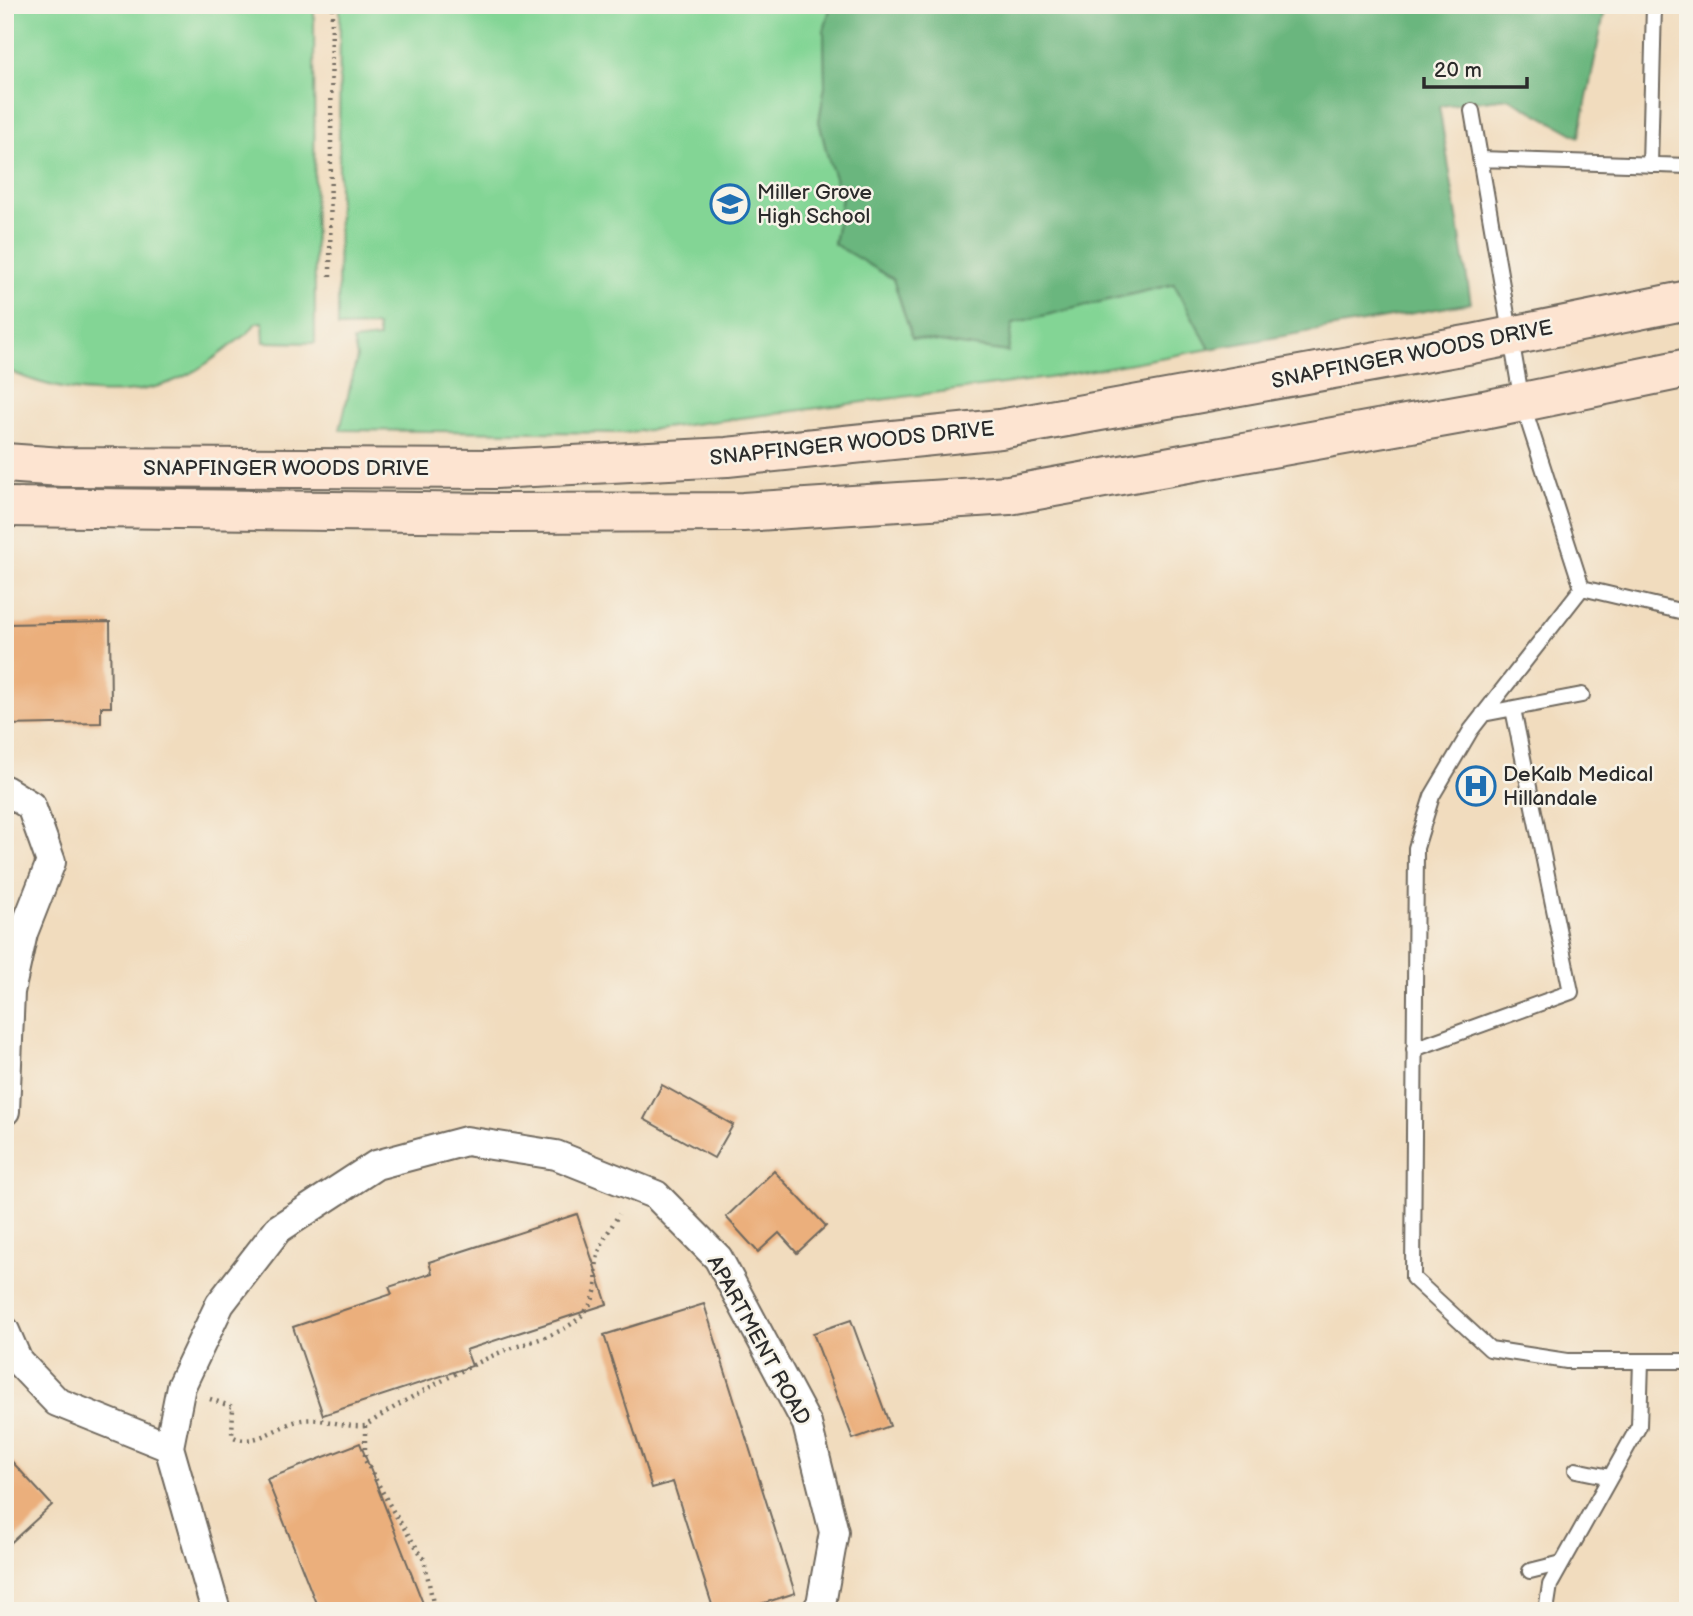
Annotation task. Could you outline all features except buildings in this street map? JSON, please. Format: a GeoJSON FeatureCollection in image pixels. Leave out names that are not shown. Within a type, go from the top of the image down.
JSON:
{"type":"FeatureCollection","features":[{"type":"Feature","properties":{"kind":"main road","name":"SNAPFINGER WOODS DRIVE"},"geometry":{"type":"LineString","coordinates":[[5,463],[76,467],[495,469],[727,457],[1000,429],[1509,336],[1688,300]]}},
{"type":"Feature","properties":{"kind":"main road","name":"SNAPFINGER WOODS DRIVE"},"geometry":{"type":"LineString","coordinates":[[5,507],[491,513],[743,512],[1009,495],[1522,402],[1688,368]]}},
{"type":"Feature","properties":{"kind":"street"},"geometry":{"type":"LineString","coordinates":[[5,790],[31,806],[51,862],[14,936],[5,1111]]}},
{"type":"Feature","properties":{"kind":"street","name":"APARTMENT ROAD"},"geometry":{"type":"LineString","coordinates":[[216,1611],[169,1447],[181,1386],[220,1304],[278,1229],[376,1165],[466,1141],[556,1155],[656,1195],[718,1258],[807,1424],[834,1532],[821,1604],[816,1611]]}},
{"type":"Feature","properties":{"kind":"street"},"geometry":{"type":"LineString","coordinates":[[5,1331],[18,1361],[57,1402],[169,1447]]}},
{"type":"Feature","properties":{"kind":"lane"},"geometry":{"type":"LineString","coordinates":[[1650,165],[1654,5]]}},
{"type":"Feature","properties":{"kind":"lane"},"geometry":{"type":"LineString","coordinates":[[1472,111],[1522,402],[1582,588]]}},
{"type":"Feature","properties":{"kind":"lane"},"geometry":{"type":"LineString","coordinates":[[1480,159],[1688,166]]}},
{"type":"Feature","properties":{"kind":"lane"},"geometry":{"type":"LineString","coordinates":[[1582,588],[1688,613]]}},
{"type":"Feature","properties":{"kind":"lane"},"geometry":{"type":"LineString","coordinates":[[1582,588],[1471,730],[1432,796],[1416,848],[1413,1278],[1490,1349],[1567,1361],[1688,1361]]}},
{"type":"Feature","properties":{"kind":"lane"},"geometry":{"type":"LineString","coordinates":[[1483,714],[1582,695]]}},
{"type":"Feature","properties":{"kind":"lane"},"geometry":{"type":"LineString","coordinates":[[1414,1049],[1571,992],[1513,709]]}},
{"type":"Feature","properties":{"kind":"lane"},"geometry":{"type":"LineString","coordinates":[[1546,1611],[1550,1586],[1639,1426],[1642,1361]]}},
{"type":"Feature","properties":{"kind":"lane"},"geometry":{"type":"LineString","coordinates":[[1576,1470],[1610,1477]]}},
{"type":"Feature","properties":{"kind":"lane"},"geometry":{"type":"LineString","coordinates":[[1530,1570],[1562,1563]]}},
{"type":"Feature","properties":{"kind":"path"},"geometry":{"type":"LineString","coordinates":[[330,276],[332,5]]}},
{"type":"Feature","properties":{"kind":"path"},"geometry":{"type":"LineString","coordinates":[[181,1386],[233,1407],[232,1436],[237,1439],[250,1440],[294,1422],[312,1418],[365,1426],[441,1381],[495,1354],[545,1338],[585,1312],[595,1296],[598,1254],[634,1186]]}},
{"type":"Feature","properties":{"kind":"path"},"geometry":{"type":"LineString","coordinates":[[365,1426],[365,1460],[424,1559],[437,1611]]}},
{"type":"Feature","properties":{"kind":"green space"},"geometry":{"type":"Polygon","coordinates":[[[5,5],[314,5],[315,343],[264,342],[263,322],[256,323],[249,332],[195,371],[166,384],[120,392],[72,390],[26,378],[5,369],[5,5]]]}},
{"type":"Feature","properties":{"kind":"green space"},"geometry":{"type":"Polygon","coordinates":[[[340,5],[831,5],[824,31],[825,86],[819,121],[828,158],[842,197],[834,243],[893,279],[912,337],[1013,323],[1175,284],[1210,349],[1048,378],[625,433],[340,430],[357,357],[353,341],[379,338],[377,326],[338,327],[340,5]]]}},
{"type":"Feature","properties":{"kind":"green space"},"geometry":{"type":"Polygon","coordinates":[[[831,5],[1606,5],[1579,137],[1509,98],[1439,106],[1471,303],[1210,349],[1174,284],[1013,323],[1008,352],[912,338],[893,279],[834,244],[842,197],[828,158],[819,121],[825,86],[824,31],[831,5]]]}},
{"type":"Feature","properties":{"kind":"place","name":"Miller Grove High School"},"geometry":{"type":"Point","coordinates":[730,204]}},
{"type":"Feature","properties":{"kind":"place","name":"DeKalb Medical Hillandale"},"geometry":{"type":"Point","coordinates":[1476,786]}}]}
